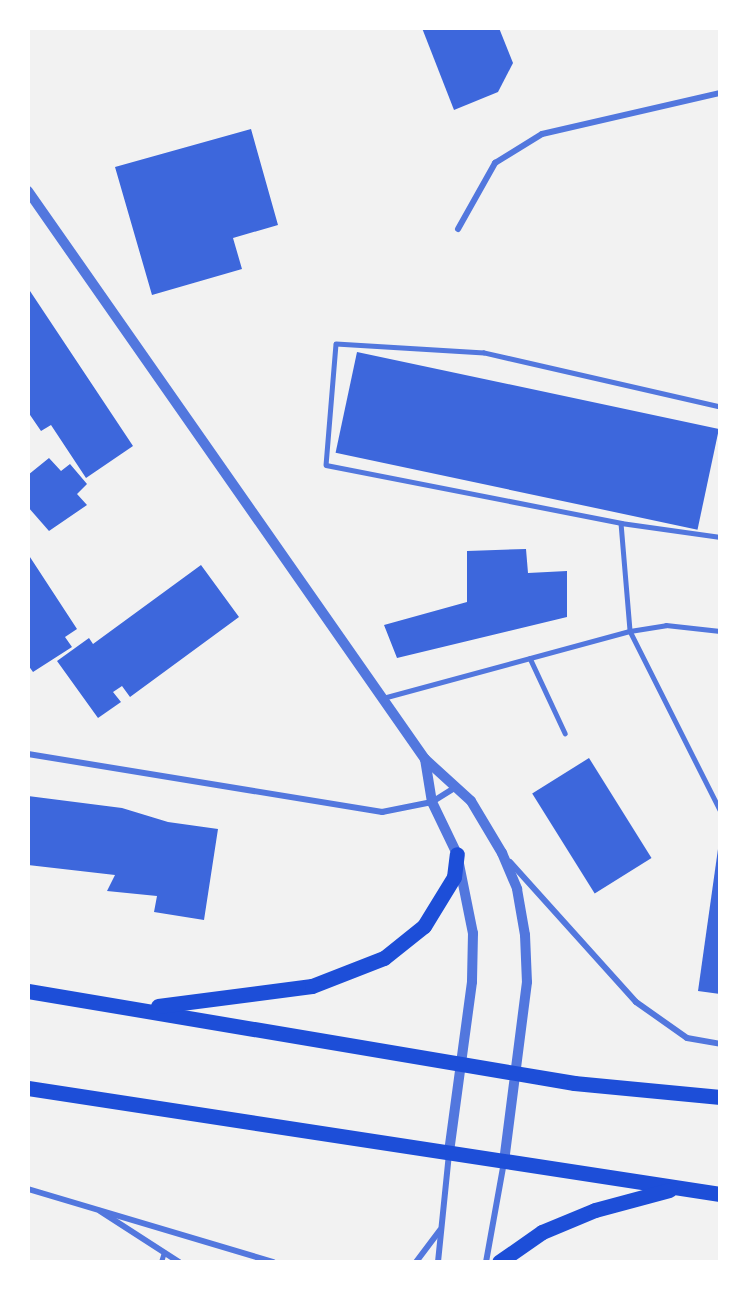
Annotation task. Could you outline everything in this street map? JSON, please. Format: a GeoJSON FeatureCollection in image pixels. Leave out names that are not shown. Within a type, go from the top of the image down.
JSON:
{"type":"FeatureCollection","features":[{"type":"Feature","properties":{"kind":"main road"},"geometry":{"type":"LineString","coordinates":[[137,1008],[235,999],[312,986],[384,958],[424,926],[454,877],[458,854]]}},
{"type":"Feature","properties":{"kind":"main road"},"geometry":{"type":"LineString","coordinates":[[28,991],[574,1083],[720,1097]]}},
{"type":"Feature","properties":{"kind":"main road"},"geometry":{"type":"LineString","coordinates":[[28,1088],[720,1194]]}},
{"type":"Feature","properties":{"kind":"main road"},"geometry":{"type":"LineString","coordinates":[[499,1262],[542,1232],[595,1210],[679,1188]]}},
{"type":"Feature","properties":{"kind":"street"},"geometry":{"type":"LineString","coordinates":[[459,229],[495,163],[542,134],[720,93]]}},
{"type":"Feature","properties":{"kind":"street"},"geometry":{"type":"LineString","coordinates":[[28,191],[425,759],[471,801],[502,853],[517,889],[525,935],[527,982],[504,1161],[486,1262]]}},
{"type":"Feature","properties":{"kind":"street"},"geometry":{"type":"LineString","coordinates":[[28,754],[382,812],[432,802],[456,788]]}},
{"type":"Feature","properties":{"kind":"street"},"geometry":{"type":"LineString","coordinates":[[425,759],[432,802],[458,854],[473,933],[472,982],[449,1153],[438,1262]]}},
{"type":"Feature","properties":{"kind":"street"},"geometry":{"type":"LineString","coordinates":[[502,853],[636,1002],[687,1038],[720,1044]]}},
{"type":"Feature","properties":{"kind":"street"},"geometry":{"type":"LineString","coordinates":[[28,1189],[92,1206],[273,1262]]}},
{"type":"Feature","properties":{"kind":"street"},"geometry":{"type":"LineString","coordinates":[[92,1206],[179,1262]]}},
{"type":"Feature","properties":{"kind":"street"},"geometry":{"type":"LineString","coordinates":[[416,1262],[442,1227]]}},
{"type":"Feature","properties":{"kind":"lane"},"geometry":{"type":"LineString","coordinates":[[720,407],[484,353],[336,344],[326,465],[621,523],[720,537]]}},
{"type":"Feature","properties":{"kind":"lane"},"geometry":{"type":"LineString","coordinates":[[621,523],[630,631],[720,810]]}},
{"type":"Feature","properties":{"kind":"lane"},"geometry":{"type":"LineString","coordinates":[[383,698],[630,631],[666,625],[720,631]]}},
{"type":"Feature","properties":{"kind":"lane"},"geometry":{"type":"LineString","coordinates":[[530,658],[565,733]]}},
{"type":"Feature","properties":{"kind":"lane"},"geometry":{"type":"LineString","coordinates":[[160,1262],[164,1252]]}},
{"type":"Feature","properties":{"kind":"building"},"geometry":{"type":"Polygon","coordinates":[[[422,28],[499,28],[513,63],[498,92],[454,110],[422,28]]]}},
{"type":"Feature","properties":{"kind":"building"},"geometry":{"type":"Polygon","coordinates":[[[251,129],[278,225],[233,238],[242,269],[152,295],[115,167],[251,129]]]}},
{"type":"Feature","properties":{"kind":"building"},"geometry":{"type":"Polygon","coordinates":[[[28,288],[133,446],[86,478],[51,425],[41,431],[28,412],[28,288]]]}},
{"type":"Feature","properties":{"kind":"building"},"geometry":{"type":"Polygon","coordinates":[[[357,352],[719,429],[697,530],[336,453],[357,352]]]}},
{"type":"Feature","properties":{"kind":"building"},"geometry":{"type":"Polygon","coordinates":[[[49,458],[61,471],[70,464],[87,484],[77,494],[87,505],[49,531],[28,507],[28,475],[49,458]]]}},
{"type":"Feature","properties":{"kind":"building"},"geometry":{"type":"Polygon","coordinates":[[[526,549],[528,573],[567,571],[567,617],[397,658],[384,625],[467,602],[467,551],[526,549]]]}},
{"type":"Feature","properties":{"kind":"building"},"geometry":{"type":"Polygon","coordinates":[[[28,554],[77,629],[65,637],[72,647],[33,672],[28,665],[28,554]]]}},
{"type":"Feature","properties":{"kind":"building"},"geometry":{"type":"Polygon","coordinates":[[[201,565],[239,617],[130,697],[122,686],[113,692],[121,702],[98,718],[57,661],[89,638],[93,644],[201,565]]]}},
{"type":"Feature","properties":{"kind":"building"},"geometry":{"type":"Polygon","coordinates":[[[589,758],[652,858],[595,894],[532,794],[589,758]]]}},
{"type":"Feature","properties":{"kind":"building"},"geometry":{"type":"Polygon","coordinates":[[[28,796],[122,808],[168,822],[218,829],[204,920],[154,912],[157,896],[107,891],[115,875],[28,865],[28,796]]]}},
{"type":"Feature","properties":{"kind":"building"},"geometry":{"type":"Polygon","coordinates":[[[718,849],[720,849],[720,994],[698,991],[718,849]]]}}]}
